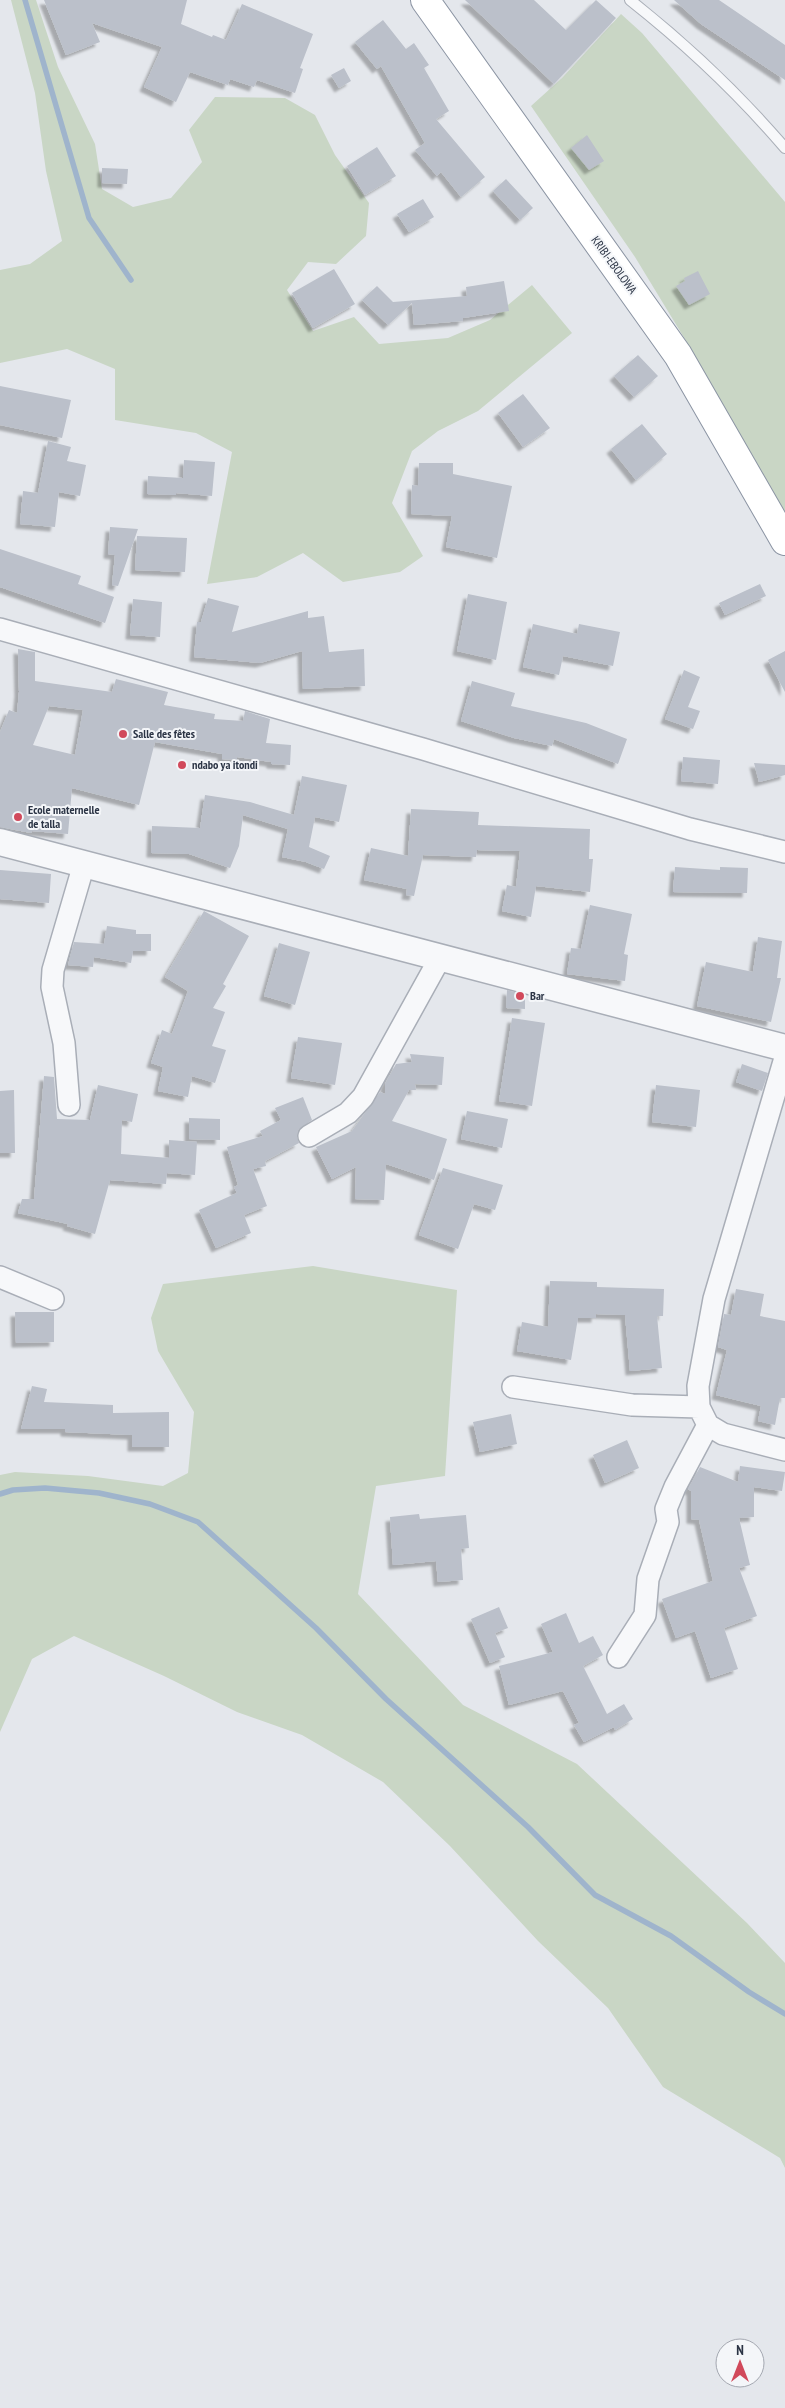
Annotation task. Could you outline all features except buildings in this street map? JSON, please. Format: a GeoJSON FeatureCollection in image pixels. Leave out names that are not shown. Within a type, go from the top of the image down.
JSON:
{"type":"FeatureCollection","features":[{"type":"Feature","properties":{"kind":"highway","name":"KRIBI-EBOLOWA"},"geometry":{"type":"LineString","coordinates":[[425,0],[678,355],[785,541]]}},
{"type":"Feature","properties":{"kind":"street"},"geometry":{"type":"LineString","coordinates":[[0,630],[423,749],[690,829],[785,852]]}},
{"type":"Feature","properties":{"kind":"street"},"geometry":{"type":"LineString","coordinates":[[0,842],[785,1048]]}},
{"type":"Feature","properties":{"kind":"street"},"geometry":{"type":"LineString","coordinates":[[69,1104],[64,1043],[52,987],[53,970],[84,864]]}},
{"type":"Feature","properties":{"kind":"street"},"geometry":{"type":"LineString","coordinates":[[309,1136],[348,1113],[363,1097],[440,958]]}},
{"type":"Feature","properties":{"kind":"street"},"geometry":{"type":"LineString","coordinates":[[618,1657],[645,1615],[648,1579],[668,1522],[666,1509],[704,1416],[698,1386],[714,1299],[785,1058]]}},
{"type":"Feature","properties":{"kind":"street"},"geometry":{"type":"LineString","coordinates":[[0,1277],[53,1299]]}},
{"type":"Feature","properties":{"kind":"street"},"geometry":{"type":"LineString","coordinates":[[513,1387],[704,1416],[723,1434],[785,1450]]}},
{"type":"Feature","properties":{"kind":"lane"},"geometry":{"type":"LineString","coordinates":[[630,0],[675,35],[724,82],[785,148]]}},
{"type":"Feature","properties":{"kind":"green space"},"geometry":{"type":"Polygon","coordinates":[[[11,0],[36,0],[58,67],[95,144],[102,189],[133,207],[171,198],[202,162],[189,130],[215,97],[285,98],[315,115],[335,155],[369,203],[366,236],[336,264],[308,262],[287,290],[313,331],[354,317],[379,344],[448,338],[490,320],[532,285],[572,333],[478,411],[438,431],[412,451],[392,503],[423,556],[400,572],[343,582],[303,553],[257,577],[207,584],[232,452],[196,433],[115,420],[115,369],[67,349],[0,363],[0,270],[30,264],[62,241],[46,171],[35,93],[11,0]]]}},
{"type":"Feature","properties":{"kind":"green space"},"geometry":{"type":"Polygon","coordinates":[[[621,14],[642,33],[785,202],[785,512],[697,359],[635,257],[531,106],[562,78],[621,14]]]}},
{"type":"Feature","properties":{"kind":"green space"},"geometry":{"type":"Polygon","coordinates":[[[313,1266],[457,1290],[445,1476],[376,1486],[358,1594],[463,1705],[577,1764],[747,1923],[785,1963],[785,2168],[780,2158],[663,2087],[608,2008],[538,1941],[450,1846],[383,1782],[302,1735],[237,1712],[164,1676],[74,1636],[32,1659],[0,1732],[0,1475],[15,1472],[88,1476],[163,1486],[188,1473],[194,1412],[158,1351],[151,1318],[163,1284],[313,1266]]]}},
{"type":"Feature","properties":{"kind":"waterway"},"geometry":{"type":"LineString","coordinates":[[25,0],[89,218],[131,280]]}},
{"type":"Feature","properties":{"kind":"waterway"},"geometry":{"type":"LineString","coordinates":[[0,1494],[13,1490],[45,1488],[99,1493],[150,1504],[198,1522],[316,1628],[386,1699],[528,1827],[595,1895],[671,1936],[749,1992],[785,2014]]}},
{"type":"Feature","properties":{"kind":"place","name":"Salle des fêtes"},"geometry":{"type":"Point","coordinates":[123,734]}},
{"type":"Feature","properties":{"kind":"place","name":"ndabo ya itondi"},"geometry":{"type":"Point","coordinates":[182,765]}},
{"type":"Feature","properties":{"kind":"place","name":"Ecole maternelle de talla"},"geometry":{"type":"Point","coordinates":[18,817]}},
{"type":"Feature","properties":{"kind":"place","name":"Bar"},"geometry":{"type":"Point","coordinates":[520,996]}}]}
